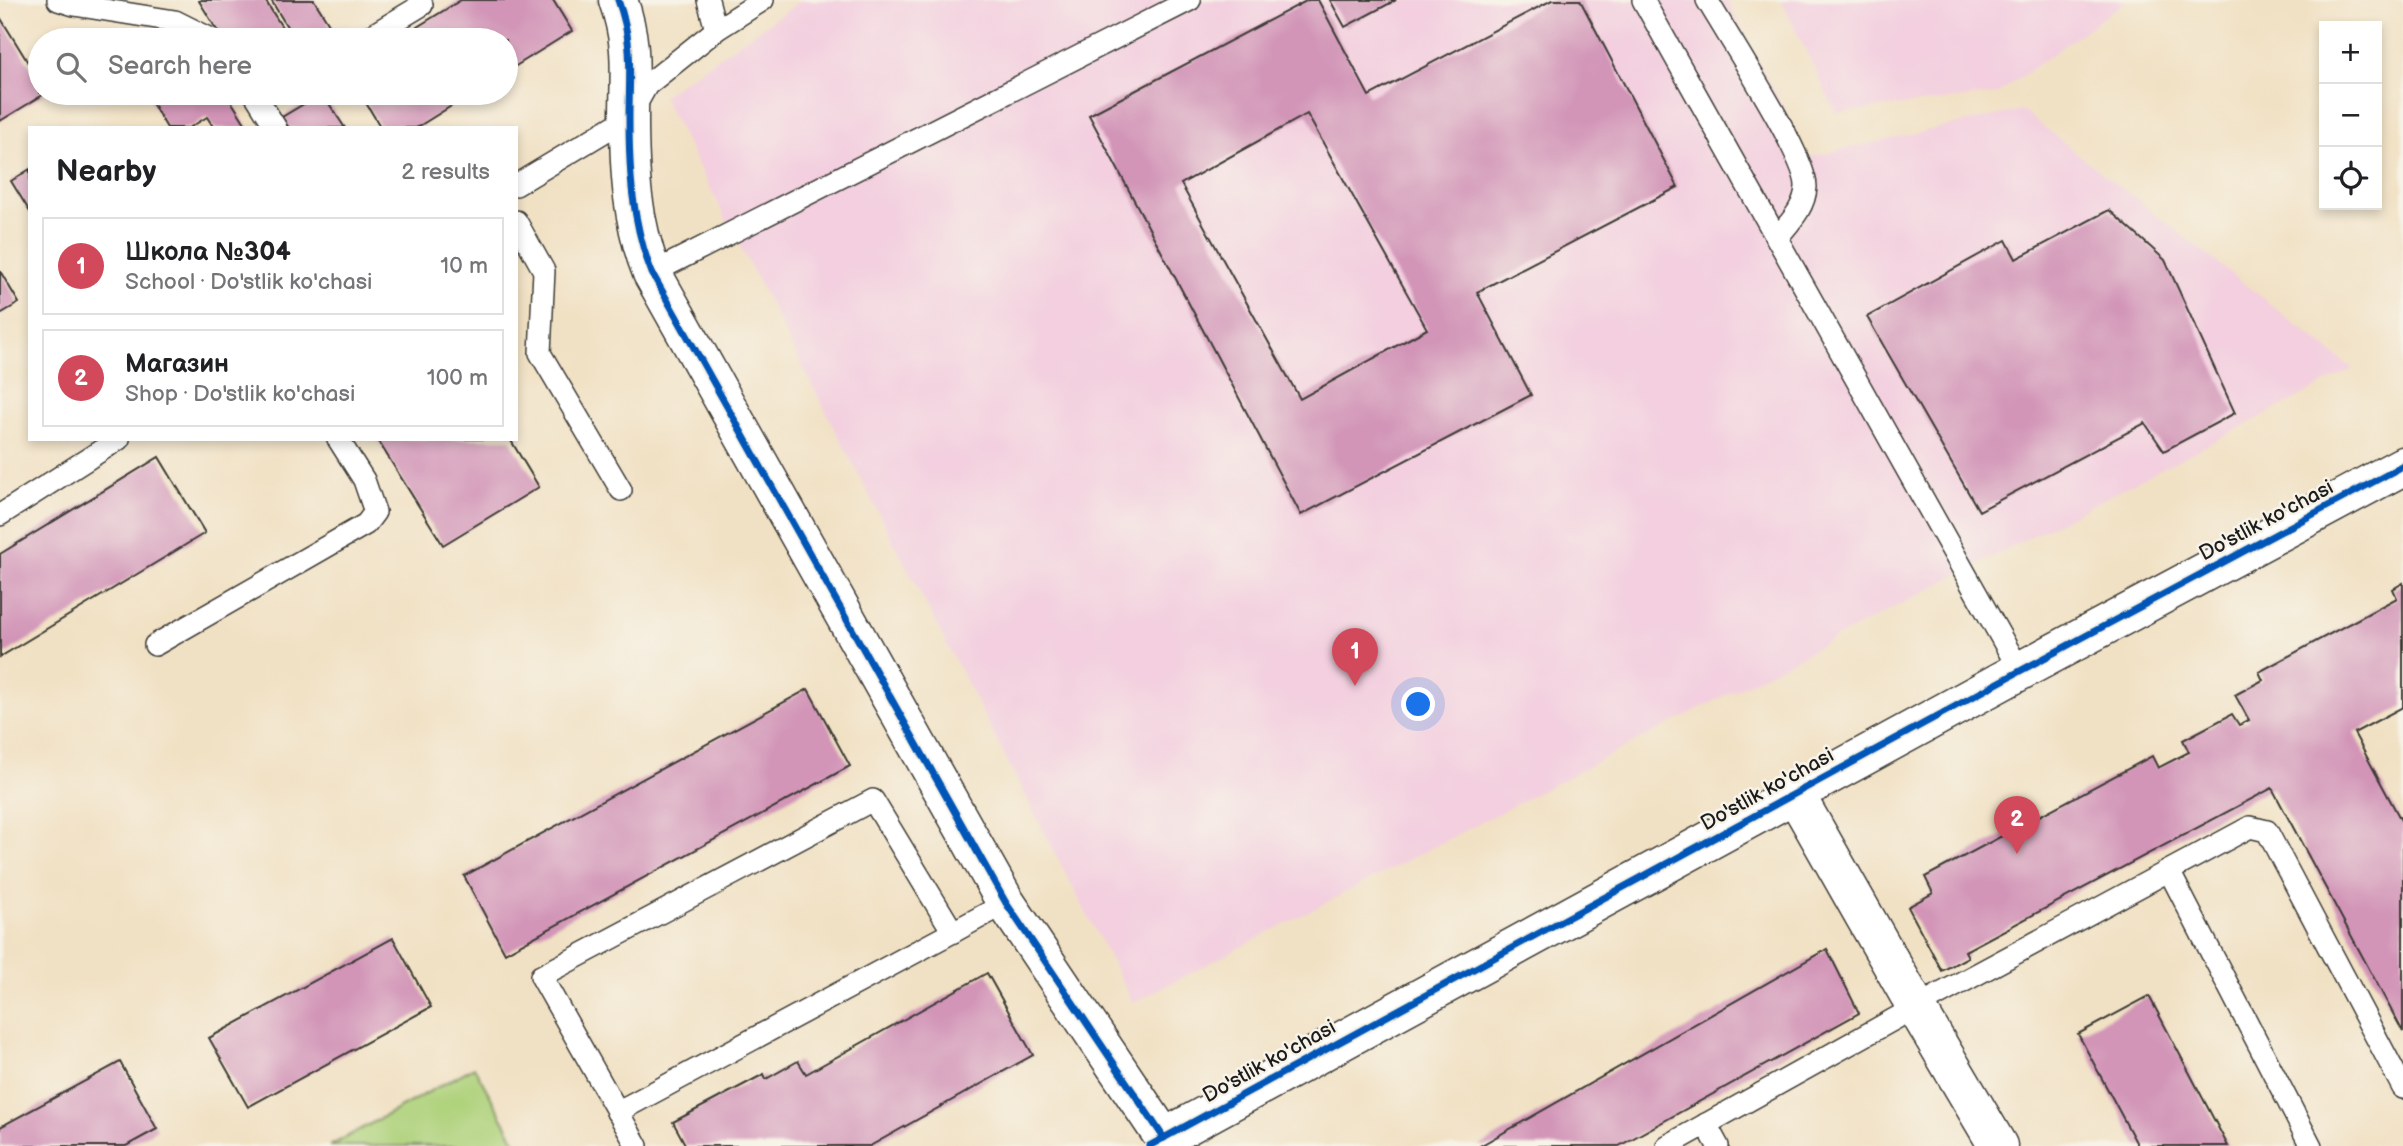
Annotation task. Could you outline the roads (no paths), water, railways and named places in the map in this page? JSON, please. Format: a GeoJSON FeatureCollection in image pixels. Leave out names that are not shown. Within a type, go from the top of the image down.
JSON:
{"type":"FeatureCollection","features":[{"type":"Feature","properties":{"kind":"street"},"geometry":{"type":"LineString","coordinates":[[618,0],[626,23],[630,48],[630,169],[636,219],[642,247],[652,273],[1006,903],[1157,1142]]}},
{"type":"Feature","properties":{"kind":"street","name":"Do'stlik ko'chasi"},"geometry":{"type":"LineString","coordinates":[[1157,1142],[2020,671],[2403,466]]}},
{"type":"Feature","properties":{"kind":"street"},"geometry":{"type":"LineString","coordinates":[[1795,794],[1998,1146]]}},
{"type":"Feature","properties":{"kind":"lane"},"geometry":{"type":"LineString","coordinates":[[58,0],[175,21],[189,28]]}},
{"type":"Feature","properties":{"kind":"lane"},"geometry":{"type":"LineString","coordinates":[[384,28],[422,5],[419,0]]}},
{"type":"Feature","properties":{"kind":"lane"},"geometry":{"type":"LineString","coordinates":[[708,0],[716,30]]}},
{"type":"Feature","properties":{"kind":"lane"},"geometry":{"type":"LineString","coordinates":[[518,184],[629,117],[647,85],[716,30],[763,0]]}},
{"type":"Feature","properties":{"kind":"lane"},"geometry":{"type":"LineString","coordinates":[[652,273],[1190,0]]}},
{"type":"Feature","properties":{"kind":"lane"},"geometry":{"type":"LineString","coordinates":[[1643,0],[2020,671]]}},
{"type":"Feature","properties":{"kind":"lane"},"geometry":{"type":"LineString","coordinates":[[1707,0],[1794,150],[1806,185],[1802,206],[1777,238]]}},
{"type":"Feature","properties":{"kind":"lane"},"geometry":{"type":"LineString","coordinates":[[262,105],[275,126]]}},
{"type":"Feature","properties":{"kind":"lane"},"geometry":{"type":"LineString","coordinates":[[518,225],[544,271],[540,353],[621,490]]}},
{"type":"Feature","properties":{"kind":"lane"},"geometry":{"type":"LineString","coordinates":[[0,515],[116,441]]}},
{"type":"Feature","properties":{"kind":"lane"},"geometry":{"type":"LineString","coordinates":[[155,645],[366,524],[375,512],[364,480],[339,441]]}},
{"type":"Feature","properties":{"kind":"lane"},"geometry":{"type":"LineString","coordinates":[[637,1146],[541,976],[873,800],[953,932]]}},
{"type":"Feature","properties":{"kind":"lane"},"geometry":{"type":"LineString","coordinates":[[1667,1146],[1916,1007],[2250,827],[2267,831],[2403,1088]]}},
{"type":"Feature","properties":{"kind":"lane"},"geometry":{"type":"LineString","coordinates":[[2169,871],[2311,1146]]}},
{"type":"Feature","properties":{"kind":"lane"},"geometry":{"type":"LineString","coordinates":[[617,1112],[1006,903]]}},
{"type":"Feature","properties":{"kind":"lane"},"geometry":{"type":"LineString","coordinates":[[1706,1124],[1718,1146]]}},
{"type":"Feature","properties":{"kind":"place","name":"Школа №304"},"geometry":{"type":"Point","coordinates":[1355,686]}},
{"type":"Feature","properties":{"kind":"place","name":"Магазин"},"geometry":{"type":"Point","coordinates":[2017,854]}}]}
